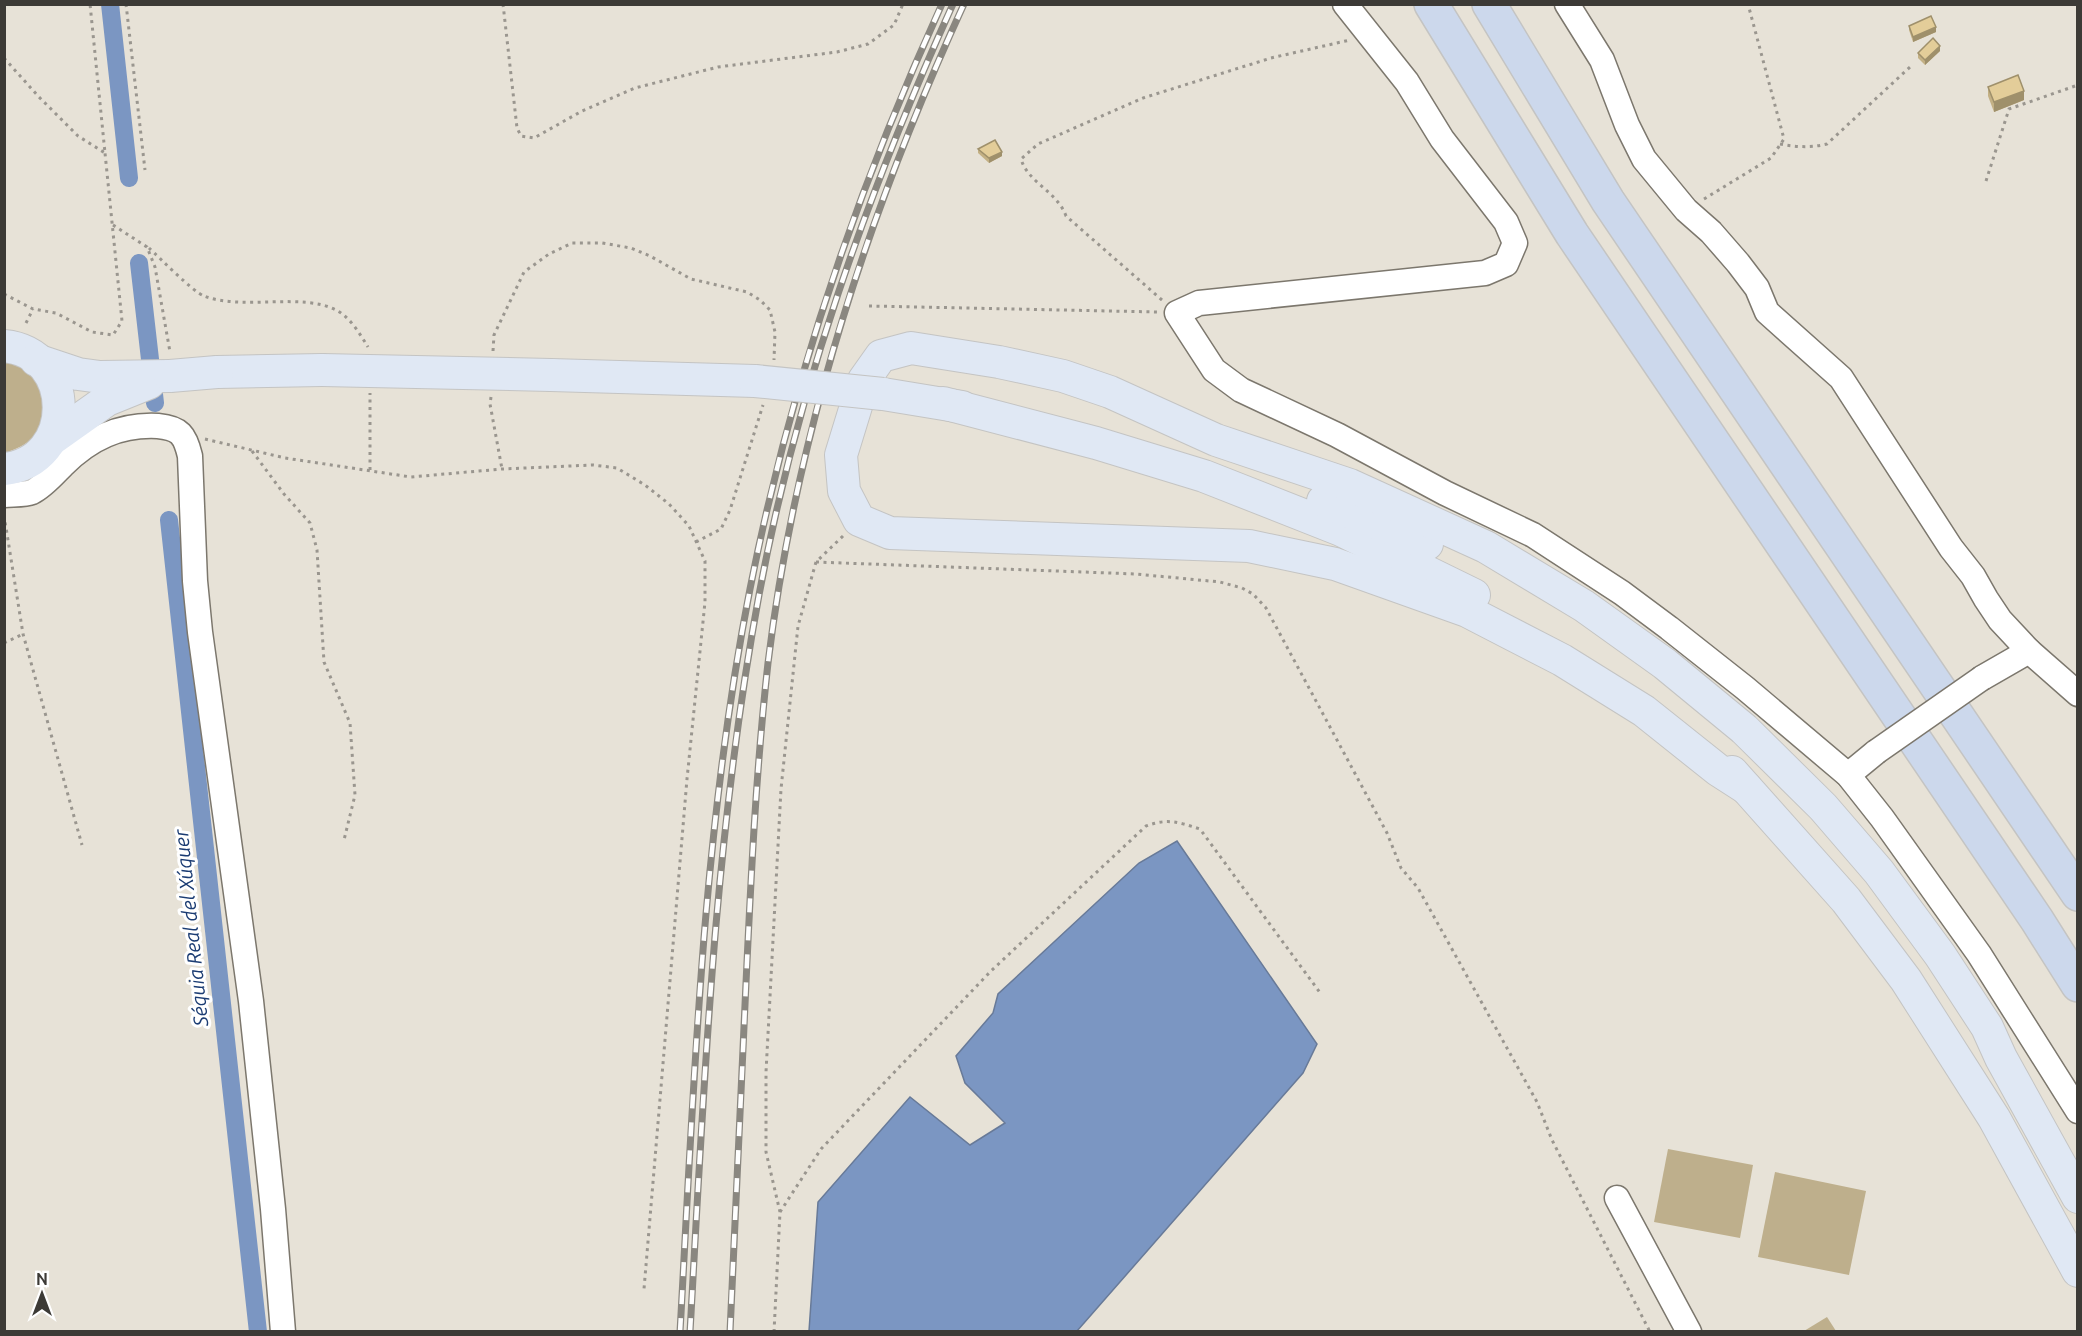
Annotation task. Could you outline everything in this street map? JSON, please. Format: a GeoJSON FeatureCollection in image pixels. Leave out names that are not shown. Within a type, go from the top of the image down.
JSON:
{"type":"FeatureCollection","features":[{"type":"Feature","properties":{"kind":"highway"},"geometry":{"type":"LineString","coordinates":[[1431,4],[1572,234],[2037,920],[2078,985]]}},
{"type":"Feature","properties":{"kind":"highway"},"geometry":{"type":"LineString","coordinates":[[1488,4],[1608,201],[2078,894]]}},
{"type":"Feature","properties":{"kind":"main road"},"geometry":{"type":"LineString","coordinates":[[4,346],[29,354],[44,366],[54,382],[60,401],[59,420],[51,439],[42,452],[28,462],[4,469]]}},
{"type":"Feature","properties":{"kind":"main road"},"geometry":{"type":"LineString","coordinates":[[1746,788],[1718,770],[1644,711],[1562,660],[1467,611],[1335,564],[1249,546],[890,533],[859,520],[844,491],[841,455],[864,380],[881,356],[911,348],[1063,376],[1110,392],[1216,440],[1350,485],[1486,548],[1584,606],[1665,664],[1744,729],[1823,807],[1880,872],[1940,955],[1987,1027],[2001,1058],[2078,1197]]}},
{"type":"Feature","properties":{"kind":"main road"},"geometry":{"type":"LineString","coordinates":[[36,360],[78,374],[100,377],[124,385]]}},
{"type":"Feature","properties":{"kind":"main road"},"geometry":{"type":"LineString","coordinates":[[51,439],[107,400],[124,385],[171,367],[217,372],[322,370],[755,381],[883,394],[1100,431],[1209,462],[1356,513],[1480,566],[1578,620],[1660,674],[1740,736],[1818,813],[1934,959],[1978,1030],[2001,1058]]}},
{"type":"Feature","properties":{"kind":"main road"},"geometry":{"type":"LineString","coordinates":[[943,403],[1096,443],[1204,476],[1341,530],[1472,594],[1567,649],[1648,703],[1724,761],[1839,892],[1906,980],[1994,1118],[2078,1271]]}},
{"type":"Feature","properties":{"kind":"street"},"geometry":{"type":"LineString","coordinates":[[1345,4],[1407,82],[1442,139],[1506,222],[1515,243],[1506,264],[1485,273],[1199,303],[1177,313],[1214,370],[1241,390],[1337,435],[1533,535],[1622,592],[1670,628],[1848,775],[1882,818],[1979,954],[2078,1111]]}},
{"type":"Feature","properties":{"kind":"street"},"geometry":{"type":"LineString","coordinates":[[1567,4],[1602,60],[1644,159],[1686,210],[1712,232],[1738,263],[1757,288],[1767,312],[1841,378],[2000,620],[2029,651],[2078,694]]}},
{"type":"Feature","properties":{"kind":"street"},"geometry":{"type":"LineString","coordinates":[[4,495],[32,492],[97,437],[137,425],[176,430],[186,439],[190,456],[195,581],[200,632],[251,1001],[273,1209],[283,1332]]}},
{"type":"Feature","properties":{"kind":"street"},"geometry":{"type":"LineString","coordinates":[[1848,775],[1876,752],[1982,678],[2029,651]]}},
{"type":"Feature","properties":{"kind":"street"},"geometry":{"type":"LineString","coordinates":[[1617,1198],[1689,1332]]}},
{"type":"Feature","properties":{"kind":"path"},"geometry":{"type":"LineString","coordinates":[[4,294],[33,309],[56,313],[92,332],[113,335],[122,321],[90,4]]}},
{"type":"Feature","properties":{"kind":"path"},"geometry":{"type":"LineString","coordinates":[[126,4],[145,170]]}},
{"type":"Feature","properties":{"kind":"path"},"geometry":{"type":"LineString","coordinates":[[503,4],[517,128],[521,136],[534,138],[582,111],[635,88],[718,67],[837,52],[868,44],[894,25],[903,4]]}},
{"type":"Feature","properties":{"kind":"path"},"geometry":{"type":"LineString","coordinates":[[1686,210],[1771,158],[1784,139],[1748,4]]}},
{"type":"Feature","properties":{"kind":"path"},"geometry":{"type":"LineString","coordinates":[[1177,313],[1066,216],[1063,206],[1051,192],[1024,170],[1021,159],[1038,144],[1143,98],[1271,58],[1368,35]]}},
{"type":"Feature","properties":{"kind":"path"},"geometry":{"type":"LineString","coordinates":[[4,58],[78,136],[105,153]]}},
{"type":"Feature","properties":{"kind":"path"},"geometry":{"type":"LineString","coordinates":[[1780,144],[1799,147],[1817,147],[1827,144],[1910,67]]}},
{"type":"Feature","properties":{"kind":"path"},"geometry":{"type":"LineString","coordinates":[[1986,182],[2009,109],[2078,86]]}},
{"type":"Feature","properties":{"kind":"path"},"geometry":{"type":"LineString","coordinates":[[113,225],[147,247],[201,295],[221,301],[317,303],[337,310],[357,328],[369,348]]}},
{"type":"Feature","properties":{"kind":"path"},"geometry":{"type":"LineString","coordinates":[[147,247],[155,267],[171,367]]}},
{"type":"Feature","properties":{"kind":"path"},"geometry":{"type":"LineString","coordinates":[[869,306],[1177,313]]}},
{"type":"Feature","properties":{"kind":"path"},"geometry":{"type":"LineString","coordinates":[[26,323],[33,309]]}},
{"type":"Feature","properties":{"kind":"path"},"geometry":{"type":"LineString","coordinates":[[370,387],[370,470]]}},
{"type":"Feature","properties":{"kind":"path"},"geometry":{"type":"LineString","coordinates":[[176,430],[285,458],[411,477],[502,469],[593,465],[617,468],[645,485],[669,504],[689,526],[705,561],[705,602],[687,779],[644,1289]]}},
{"type":"Feature","properties":{"kind":"path"},"geometry":{"type":"LineString","coordinates":[[251,450],[284,494],[310,523],[317,550],[324,662],[350,723],[355,795],[344,840]]}},
{"type":"Feature","properties":{"kind":"path"},"geometry":{"type":"LineString","coordinates":[[4,515],[23,634],[82,844]]}},
{"type":"Feature","properties":{"kind":"path"},"geometry":{"type":"LineString","coordinates":[[774,1332],[780,1212],[766,1152],[766,1072],[781,789],[798,626],[816,562],[859,520]]}},
{"type":"Feature","properties":{"kind":"path"},"geometry":{"type":"LineString","coordinates":[[816,562],[1136,574],[1220,582],[1242,588],[1253,594],[1266,608],[1387,833],[1401,868],[1418,888],[1537,1102],[1552,1140],[1650,1332]]}},
{"type":"Feature","properties":{"kind":"path"},"geometry":{"type":"LineString","coordinates":[[4,643],[23,634]]}},
{"type":"Feature","properties":{"kind":"path"},"geometry":{"type":"LineString","coordinates":[[780,1212],[821,1149],[991,971],[1146,826],[1163,820],[1180,822],[1200,829],[1321,994]]}},
{"type":"Feature","properties":{"kind":"shaded area"},"geometry":{"type":"Polygon","coordinates":[[[4,361],[22,367],[33,376],[41,393],[44,415],[39,430],[30,441],[4,453],[4,361]]]}},
{"type":"Feature","properties":{"kind":"shaded area"},"geometry":{"type":"Polygon","coordinates":[[[1668,1149],[1753,1165],[1740,1238],[1654,1222],[1668,1149]]]}},
{"type":"Feature","properties":{"kind":"shaded area"},"geometry":{"type":"Polygon","coordinates":[[[1775,1172],[1866,1191],[1849,1275],[1758,1257],[1775,1172]]]}},
{"type":"Feature","properties":{"kind":"shaded area"},"geometry":{"type":"Polygon","coordinates":[[[1827,1317],[1836,1331],[1804,1331],[1827,1317]]]}},
{"type":"Feature","properties":{"kind":"water"},"geometry":{"type":"Polygon","coordinates":[[[1177,841],[1317,1044],[1303,1073],[1077,1331],[809,1331],[818,1202],[910,1097],[970,1145],[1005,1123],[965,1083],[956,1056],[993,1013],[998,994],[1139,863],[1177,841]]]}},
{"type":"Feature","properties":{"kind":"building"},"geometry":{"type":"Polygon","coordinates":[[[1931,16],[1936,27],[1913,37],[1909,26],[1931,16]]]}},
{"type":"Feature","properties":{"kind":"building"},"geometry":{"type":"Polygon","coordinates":[[[1933,38],[1940,46],[1925,60],[1918,53],[1933,38]]]}},
{"type":"Feature","properties":{"kind":"building"},"geometry":{"type":"Polygon","coordinates":[[[2018,75],[2024,91],[1994,102],[1988,87],[2018,75]]]}},
{"type":"Feature","properties":{"kind":"building"},"geometry":{"type":"Polygon","coordinates":[[[995,140],[1002,152],[989,158],[978,149],[995,140]]]}},
{"type":"Feature","properties":{"kind":"waterway","name":"Séquia Real del Xúquer"},"geometry":{"type":"LineString","coordinates":[[110,4],[129,178]]}},
{"type":"Feature","properties":{"kind":"waterway","name":"Séquia Real del Xúquer"},"geometry":{"type":"LineString","coordinates":[[139,263],[155,403]]}},
{"type":"Feature","properties":{"kind":"waterway","name":"Séquia Real del Xúquer"},"geometry":{"type":"LineString","coordinates":[[169,520],[258,1332]]}},
{"type":"Feature","properties":{"kind":"railway"},"geometry":{"type":"LineString","coordinates":[[680,1332],[696,1052],[710,866],[734,681],[750,589],[785,438],[829,291],[881,146],[942,4]]}},
{"type":"Feature","properties":{"kind":"railway"},"geometry":{"type":"LineString","coordinates":[[690,1332],[706,1054],[721,870],[731,778],[759,595],[793,443],[838,294],[892,148],[953,4]]}},
{"type":"Feature","properties":{"kind":"railway"},"geometry":{"type":"LineString","coordinates":[[730,1332],[754,823],[768,663],[780,577],[817,409],[840,326],[896,164],[964,4]]}}]}
